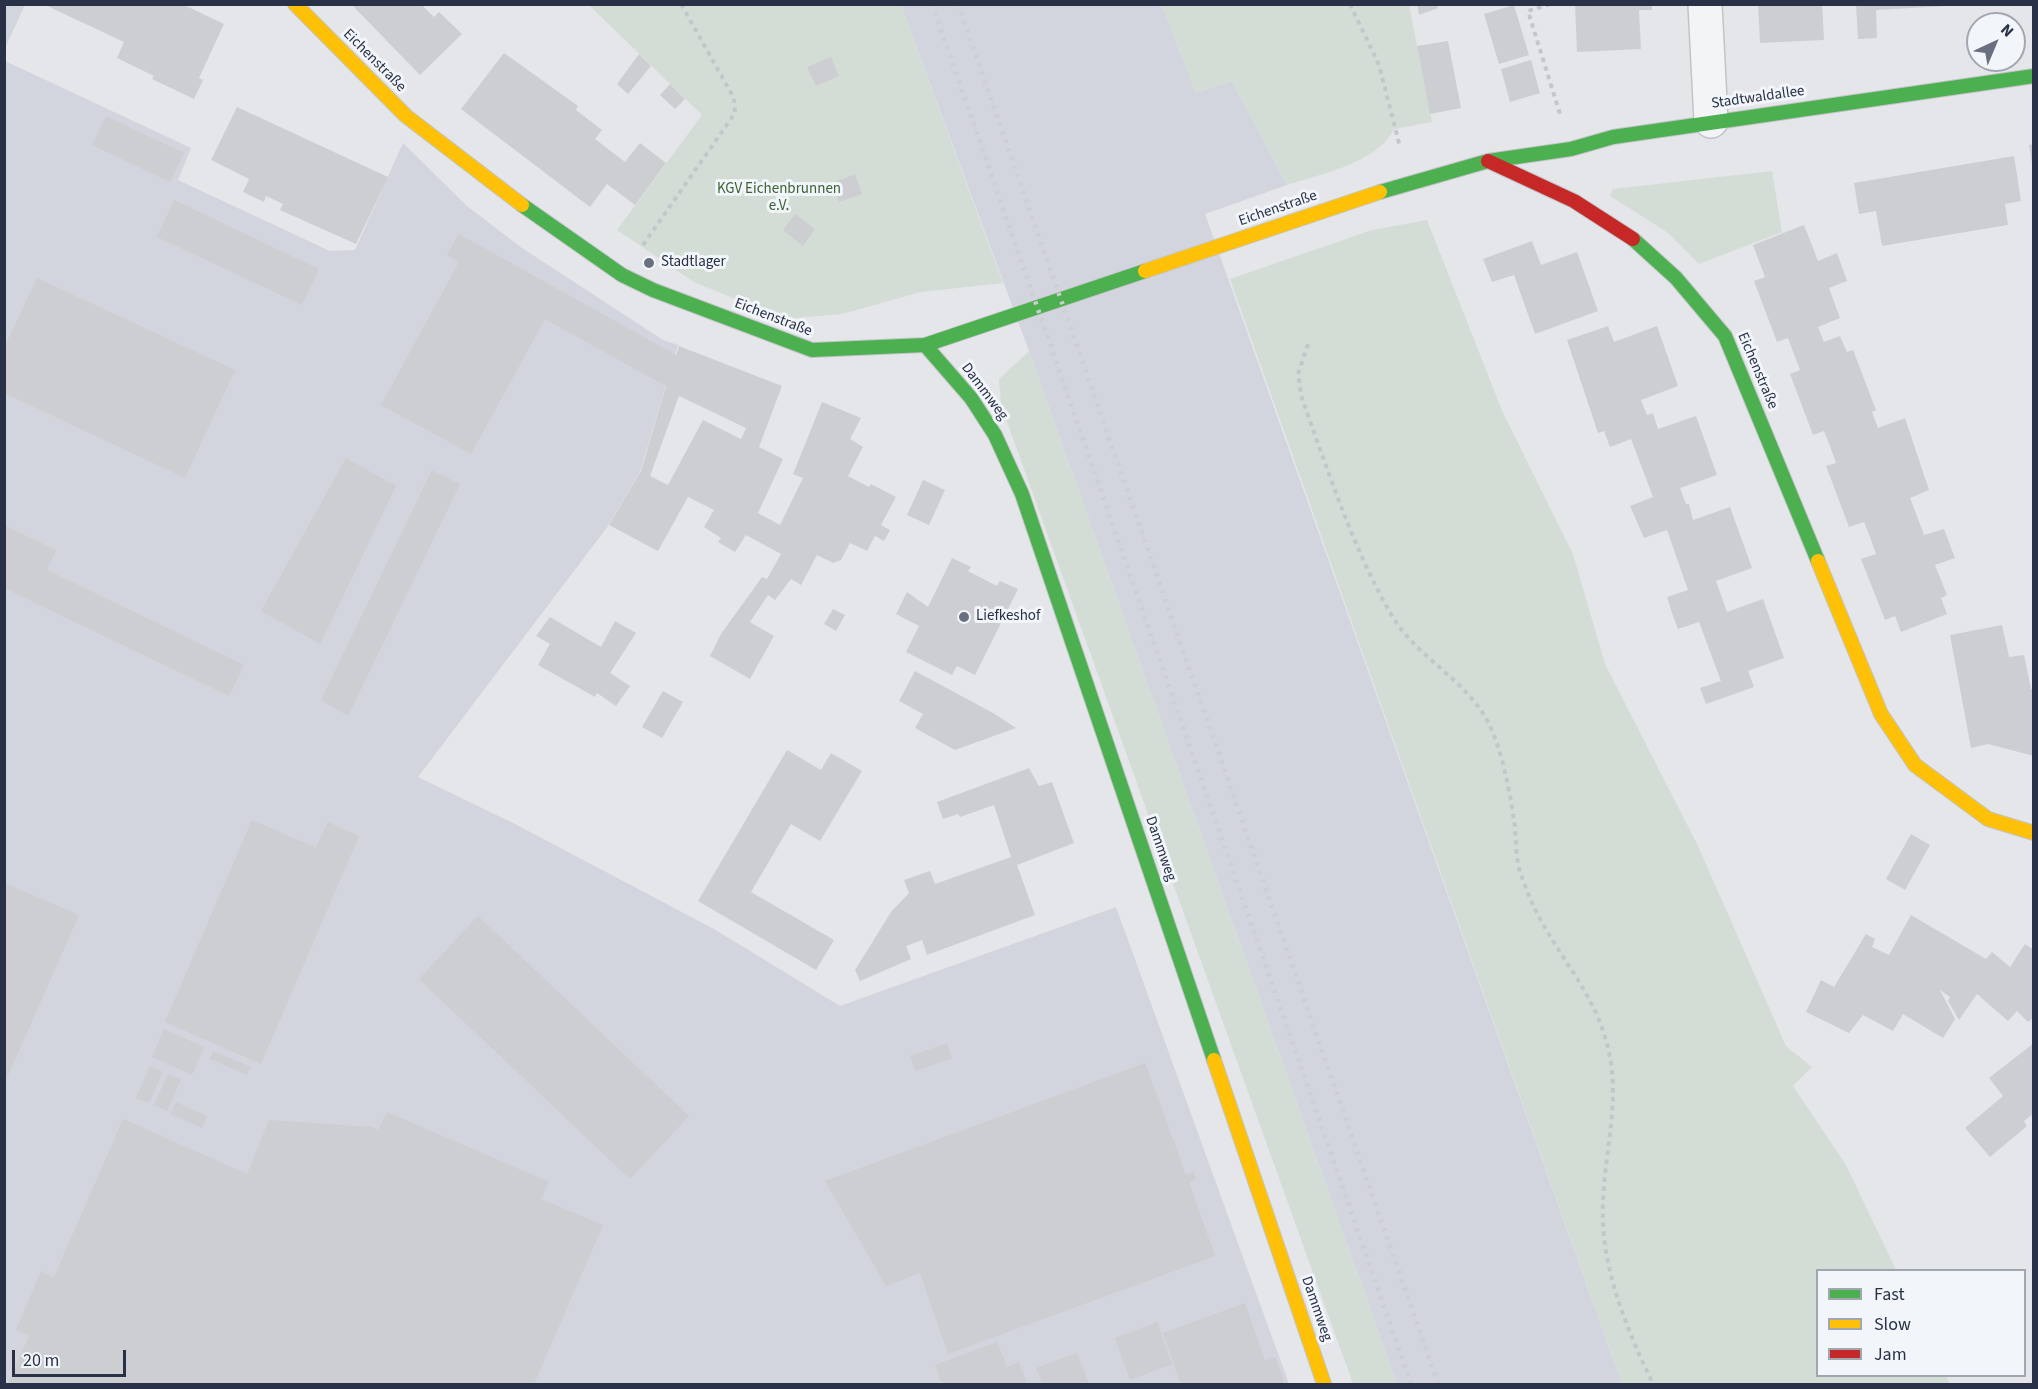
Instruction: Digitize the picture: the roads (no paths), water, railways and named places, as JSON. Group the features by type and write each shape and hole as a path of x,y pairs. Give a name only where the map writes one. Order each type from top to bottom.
{"street":[{"name":"Eichenstraße","path":"295,4 406,116 557,232 622,275 653,290 812,350 925,345 1407,183 1488,161 1574,201 1625,232 1676,278 1725,336 1881,714 1915,765 1988,819 2034,833"},
{"path":"1705,4 1711,122"},
{"name":"Stadtwaldallee","path":"1488,161 1571,149 1613,137 2034,76"},
{"name":"Dammweg","path":"925,345 971,398 995,435 1022,494 1324,1384"}],"railway":[{"path":"932,4 1411,1384"},
{"path":"958,4 1438,1384"}],"place":[{"name":"Stadtlager","path":"649,263"},
{"name":"Liefkeshof","path":"964,617"}],"park label":[{"name":"KGV Eichenbrunnen e.V.","path":"779,198"}]}
